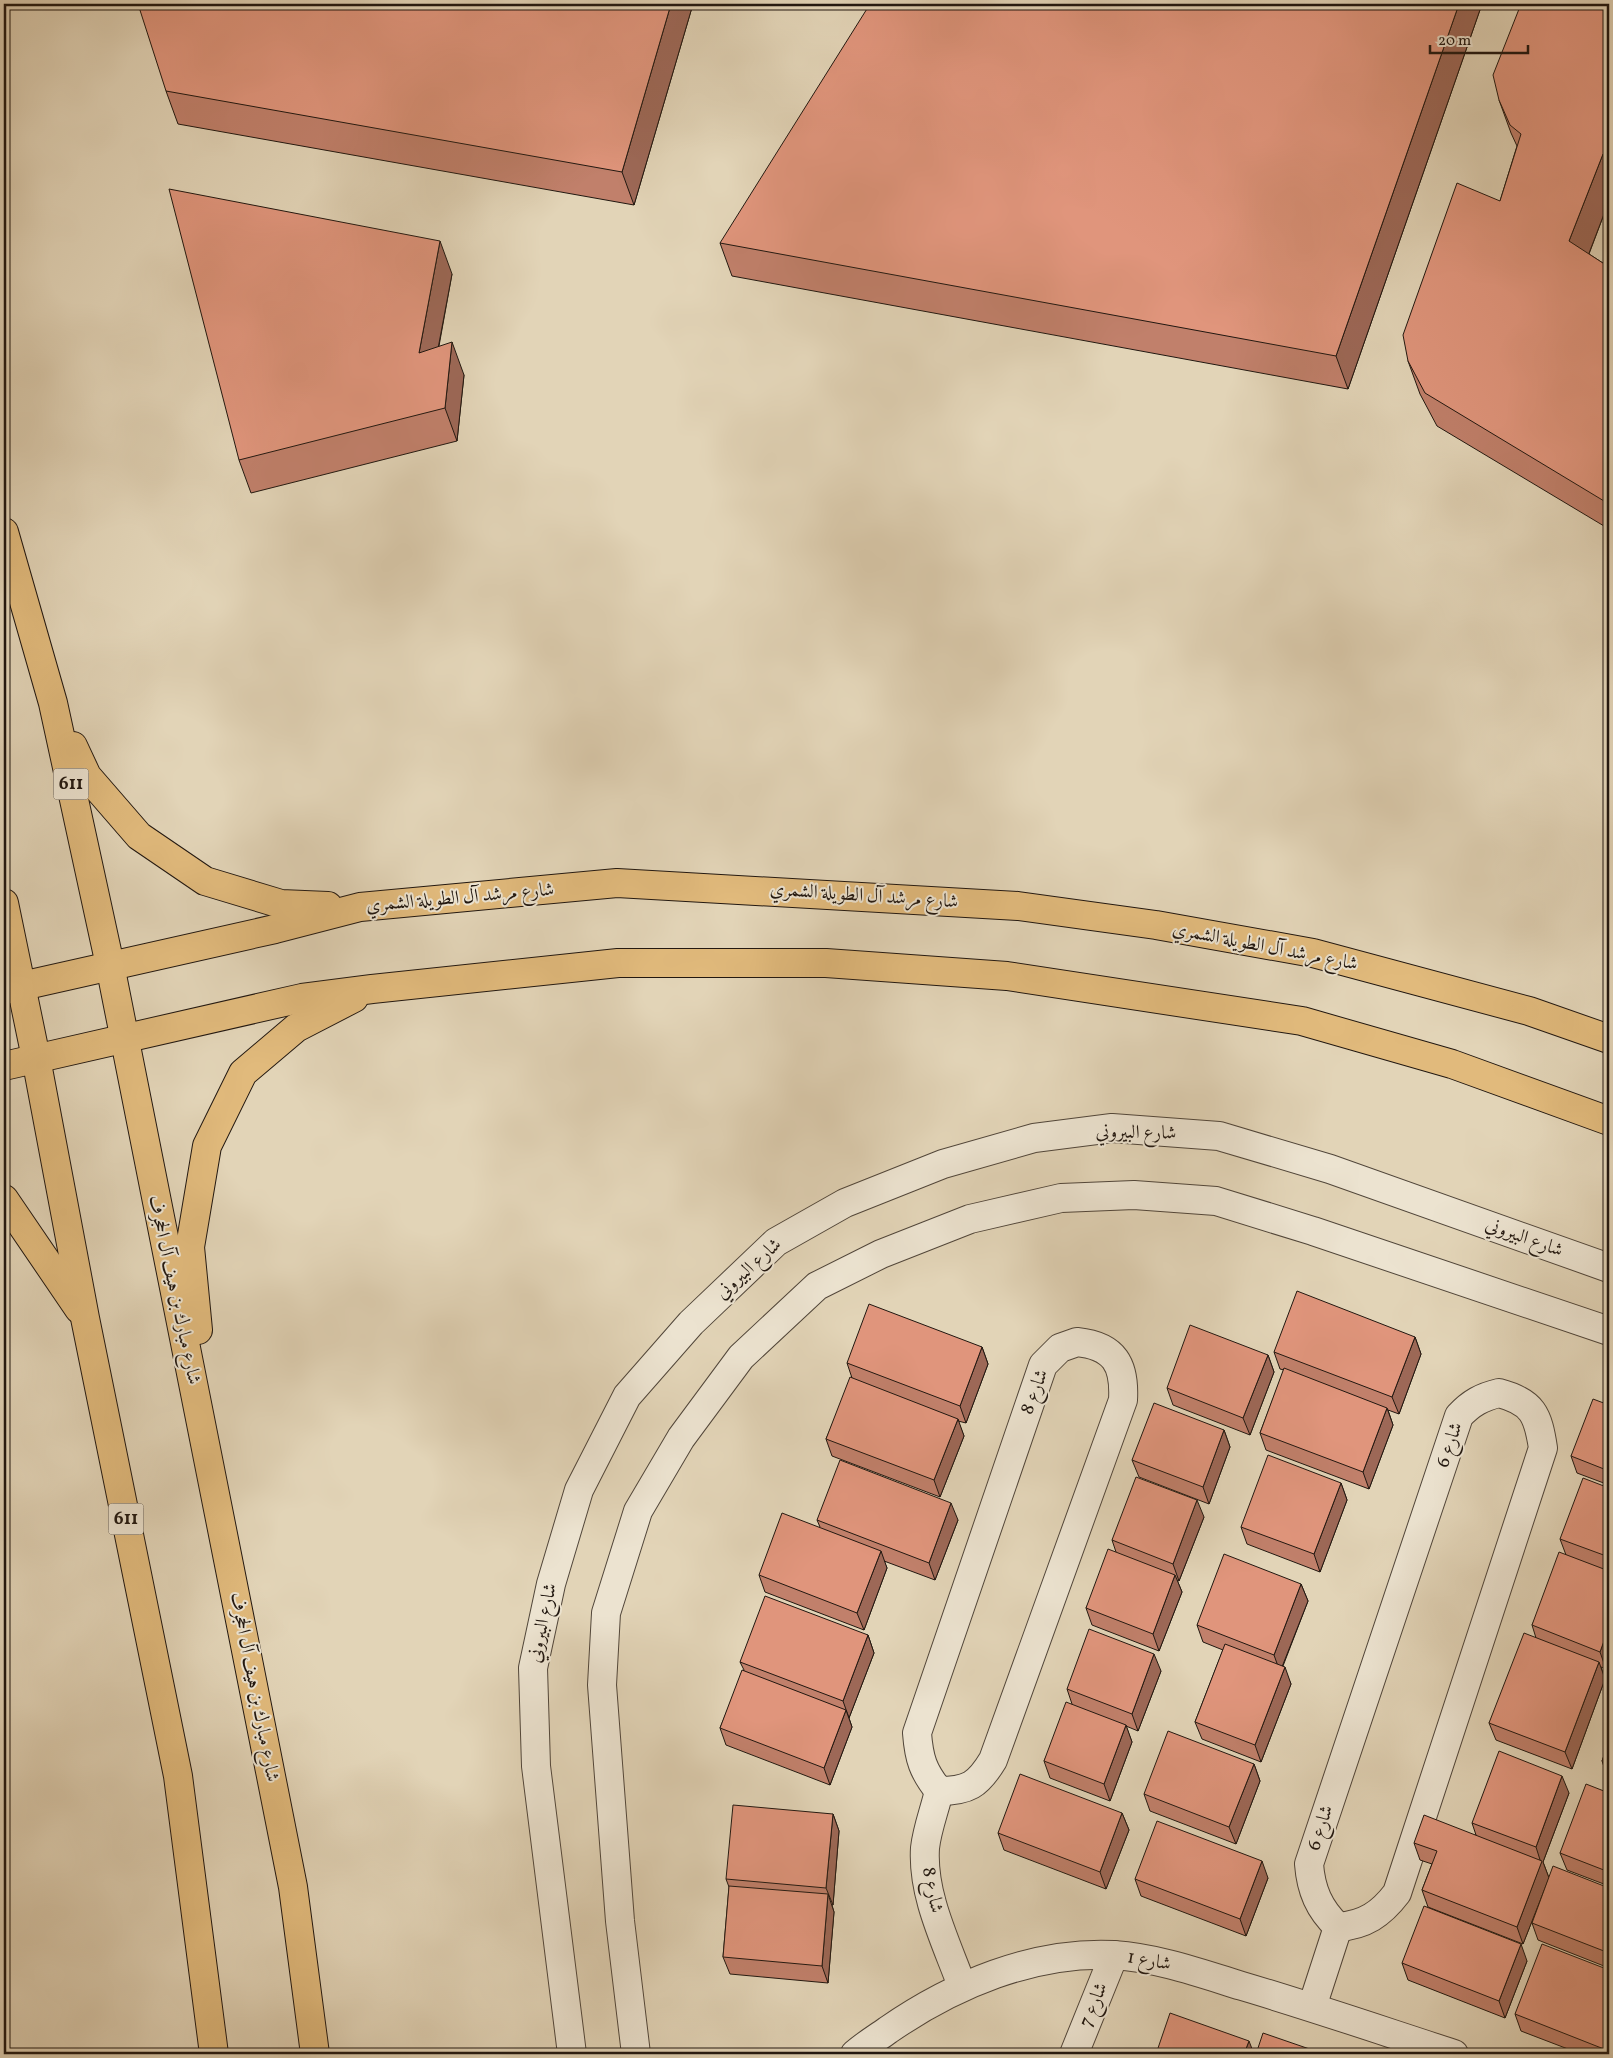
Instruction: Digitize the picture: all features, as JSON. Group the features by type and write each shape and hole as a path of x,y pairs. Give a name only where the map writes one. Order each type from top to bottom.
{"main road":[{"name":"شارع مبارك بن هيف آل الحجرف","path":"4,532 53,704 110,965 123,1039 209,1458 293,1887 315,2054"},
{"path":"53,704 87,776 139,836 205,881 281,904 360,907"},
{"name":"شارع مرشد آل الطويلة الشمري","path":"13,988 275,929 360,907 617,883 1018,906 1156,925 1313,953 1529,1011 1609,1039"},
{"name":"611","path":"4,903 13,988 36,1058 85,1318 178,1776 214,2054"},
{"path":"4,1066 302,998 372,989 618,963 826,963 1007,976 1302,1021 1452,1064 1609,1121"},
{"path":"209,1458 190,1247 207,1146 243,1073 296,1028 372,989"},
{"path":"4,1199 85,1318"}],"street":[{"name":"شارع البيروني","path":"572,2054 536,1766 533,1668 551,1584 579,1490 627,1396 691,1323 776,1242 846,1203 943,1164 1034,1138 1112,1128 1219,1136 1330,1169 1609,1268"},
{"path":"636,2054 620,1921 602,1685 606,1613 638,1510 682,1438 742,1357 817,1286 881,1254 970,1219 1061,1198 1134,1195 1216,1201 1313,1230 1609,1331"},
{"name":"شارع 8","path":"1077,1342 1093,1344 1108,1352 1119,1364 1124,1381 1122,1400 993,1760 983,1776 962,1791 939,1791 926,1775 918,1753 918,1733 1043,1365 1060,1348 1077,1342"},
{"name":"شارع 6","path":"1499,1394 1514,1397 1530,1407 1539,1423 1543,1448 1397,1893 1385,1908 1370,1919 1356,1925 1338,1927 1326,1916 1316,1899 1310,1882 1310,1864 1322,1827 1459,1416 1469,1405 1485,1396 1499,1394"},
{"name":"شارع 8","path":"939,1791 926,1847 926,1881 938,1921 962,1986"},
{"path":"1312,2007 1338,1927"},
{"name":"شارع 1","path":"855,2054 907,2017 962,1986 999,1973 1063,1957 1114,1955 1162,1962 1312,2007 1454,2054"},
{"name":"شارع 7","path":"1074,2054 1114,1955"}],"building":[{"path":"138,4 671,4 622,172 166,91"},
{"path":"870,4 1459,4 1336,356 720,243"},
{"path":"1521,4 1609,4 1609,155 1603,154 1569,241 1609,267 1609,504 1425,393 1408,361 1403,335 1457,183 1500,201 1521,134 1510,125 1499,100 1493,75"},
{"path":"169,189 440,241 419,353 452,342 445,408 239,460"},
{"path":"1297,1291 1415,1337 1392,1397 1274,1352"},
{"path":"869,1304 982,1347 960,1406 847,1363"},
{"path":"1190,1325 1268,1355 1243,1418 1167,1388"},
{"path":"1284,1368 1387,1408 1363,1472 1260,1433"},
{"path":"850,1377 958,1419 934,1480 826,1439"},
{"path":"1593,1399 1609,1405 1609,1471 1571,1456"},
{"path":"1154,1403 1224,1430 1203,1487 1132,1460"},
{"path":"1268,1455 1341,1483 1314,1554 1241,1527"},
{"path":"840,1460 951,1503 929,1563 817,1520"},
{"path":"1136,1477 1197,1500 1173,1564 1112,1540"},
{"path":"1583,1478 1609,1488 1609,1557 1560,1539"},
{"path":"782,1513 881,1551 857,1613 759,1575"},
{"path":"1108,1549 1175,1575 1153,1634 1086,1608"},
{"path":"1559,1552 1609,1571 1609,1627 1600,1652 1532,1625"},
{"path":"1224,1554 1301,1584 1274,1655 1197,1625"},
{"path":"765,1596 868,1635 843,1701 740,1662"},
{"path":"1089,1629 1154,1654 1132,1714 1067,1689"},
{"path":"1524,1633 1599,1662 1565,1752 1489,1723"},
{"path":"1225,1644 1285,1667 1255,1745 1195,1722"},
{"path":"742,1670 846,1710 824,1768 720,1728"},
{"path":"1066,1702 1126,1725 1104,1784 1044,1761"},
{"path":"1168,1731 1254,1764 1229,1827 1144,1794"},
{"path":"1609,1742 1609,1764 1602,1761"},
{"path":"1499,1751 1562,1776 1536,1847 1472,1823"},
{"path":"1020,1774 1122,1813 1100,1872 998,1833"},
{"path":"1586,1784 1609,1793 1609,1872 1560,1853"},
{"path":"733,1805 833,1814 826,1888 726,1879"},
{"path":"1424,1815 1542,1861 1517,1927 1422,1890 1437,1851 1414,1843"},
{"path":"1157,1821 1262,1861 1240,1919 1135,1879"},
{"path":"1553,1866 1609,1888 1609,1953 1532,1923"},
{"path":"729,1886 828,1894 822,1966 723,1957"},
{"path":"1424,1906 1521,1944 1499,2001 1402,1963"},
{"path":"1542,1944 1609,1970 1609,2051 1515,2014"},
{"path":"1170,2013 1249,2041 1244,2054 1156,2054"},
{"path":"1263,2033 1324,2054 1256,2054"}]}
